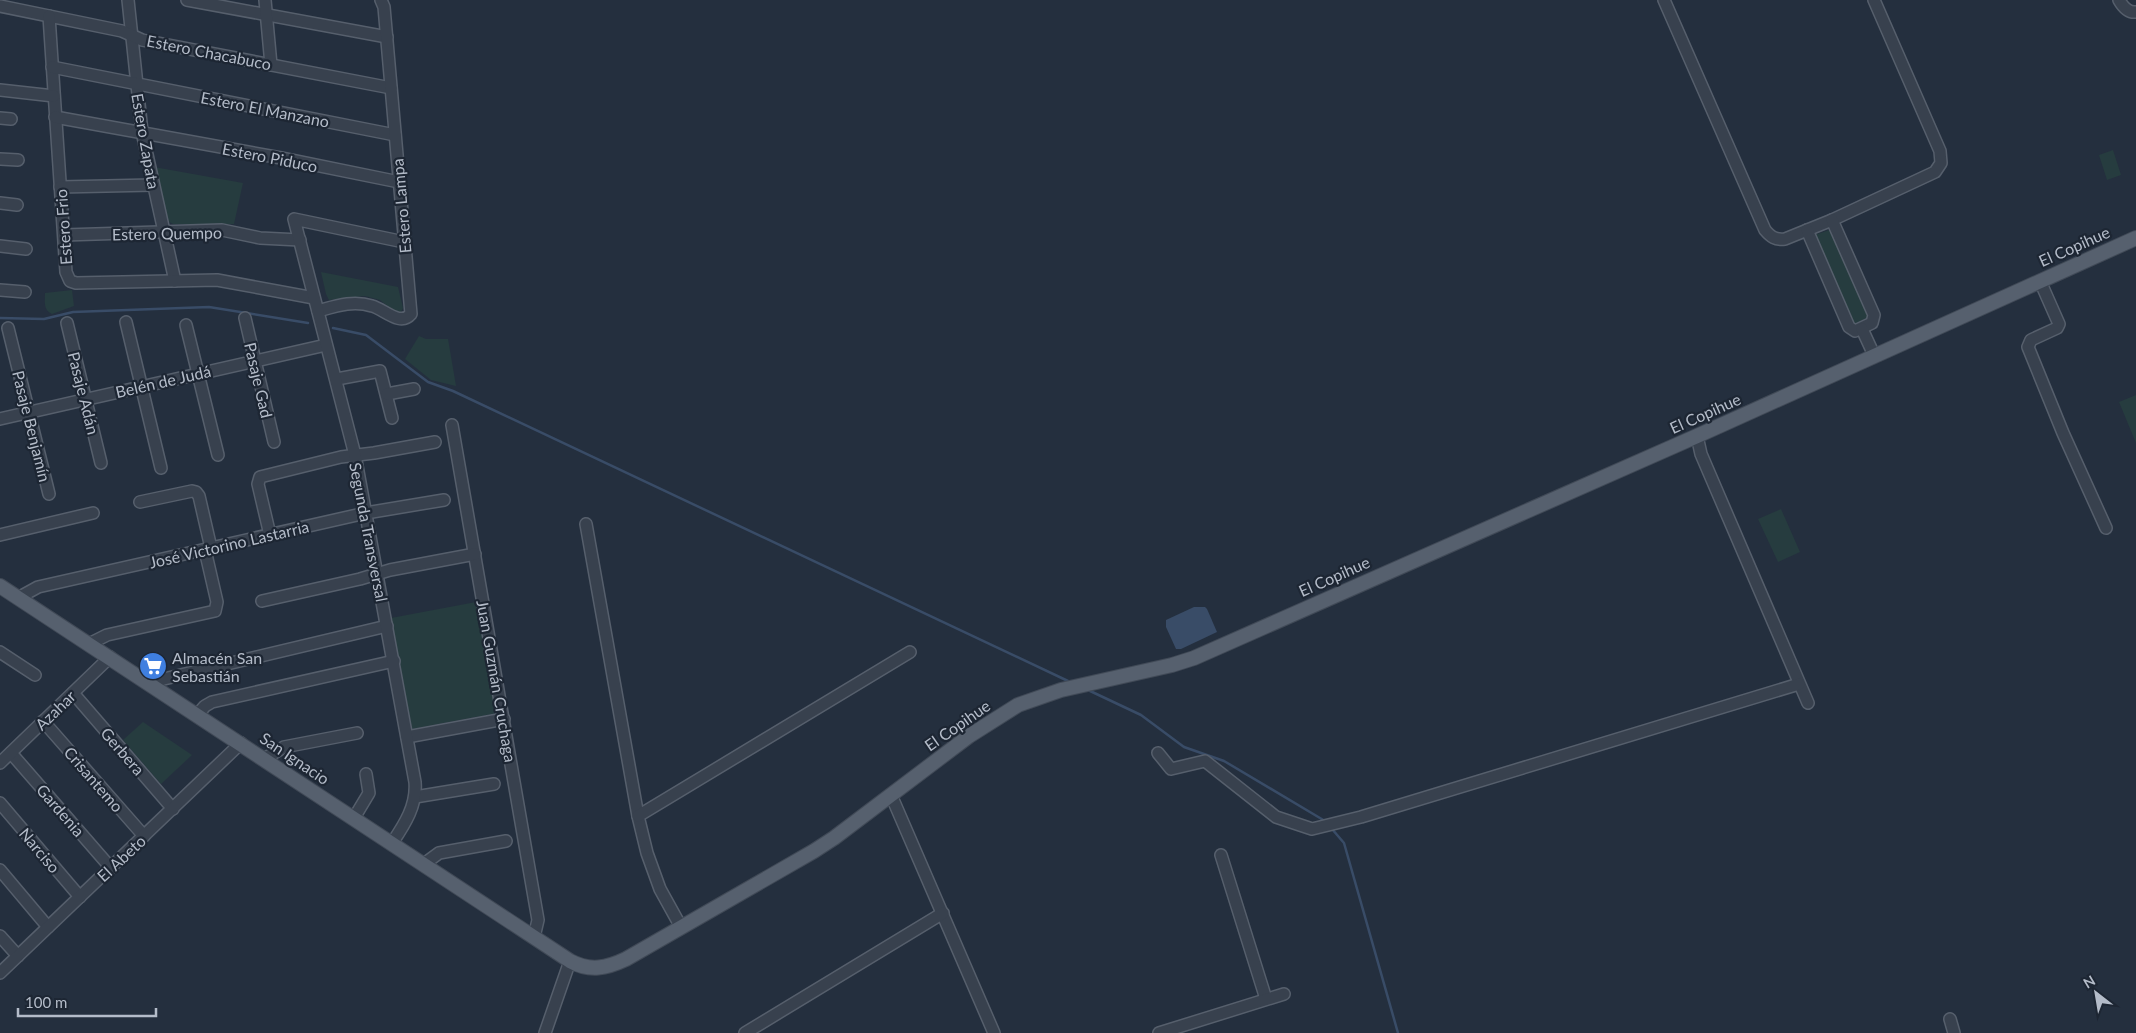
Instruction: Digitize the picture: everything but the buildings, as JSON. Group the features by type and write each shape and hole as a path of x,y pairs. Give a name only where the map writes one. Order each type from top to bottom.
{"main road":[{"name":"El Copihue","path":"570,961 589,968 609,966 626,959 814,851 969,736 1018,705 1061,690 1172,665 1194,658 1697,436 2136,238"},
{"name":"San Ignacio","path":"6,593 110,657 570,961"}],"street":[{"name":"Estero Zapata","path":"128,0 142,132 175,280"},
{"path":"187,0 386,37"},
{"path":"265,0 271,65"},
{"name":"Estero Lampa","path":"318,311 358,303 381,309 397,319 408,317 410,314 382,0"},
{"path":"1664,0 1765,230 1772,237 1779,240 1832,220 1934,172 1941,163 1940,151 1874,0"},
{"path":"2120,0 2124,8 2131,12 2136,12"},
{"name":"Estero Chacabuco","path":"0,6 131,35 142,40 391,88"},
{"name":"Estero Frio","path":"48,16 66,274 70,281 76,284 175,280 223,281 314,298"},
{"name":"Estero El Manzano","path":"52,67 395,135"},
{"path":"0,90 54,96"},
{"name":"Estero Piduco","path":"55,117 399,182"},
{"path":"0,159 18,160"},
{"path":"60,187 153,185"},
{"path":"0,203 17,204"},
{"name":"Segunda Transversal","path":"392,843 404,824 415,797 415,782 355,455 337,379 326,344 294,219 404,242"},
{"path":"1807,230 1849,327 1855,331 1862,329 1872,323 1874,315 1832,220"},
{"name":"Estero Quempo","path":"64,235 222,230 260,238 300,240"},
{"path":"0,246 26,249"},
{"path":"2040,281 2059,324 2057,328 2031,340 2028,348 2062,433 2106,528"},
{"path":"0,290 25,292"},
{"name":"Pasaje Gad","path":"245,318 274,442"},
{"path":"126,322 161,468"},
{"name":"Pasaje Adán","path":"67,323 101,463"},
{"path":"186,325 218,455"},
{"name":"Pasaje Benjamín","path":"8,328 49,494"},
{"path":"1862,329 1874,355"},
{"name":"Belén de Judá","path":"0,419 326,344"},
{"path":"337,379 380,371 392,418"},
{"path":"387,394 414,389"},
{"name":"Juan Guzmán Cruchaga","path":"452,425 538,920 534,937"},
{"path":"1697,436 1701,454 1798,684 1808,703"},
{"path":"270,535 258,484 258,479 263,475 341,456 435,442"},
{"path":"89,644 107,635 215,611 217,602 199,496 196,492 192,491 140,502"},
{"name":"José Victorino Lastarria","path":"6,593 25,592 38,587 270,535 366,514 444,500"},
{"path":"0,535 93,513"},
{"path":"586,524 638,816 647,853 660,889 681,927"},
{"path":"262,601 475,554"},
{"path":"147,683 387,626"},
{"path":"0,652 35,675"},
{"path":"638,816 910,652"},
{"name":"Azahar","path":"0,763 110,657"},
{"path":"197,715 212,702 394,661"},
{"path":"1158,753 1171,769 1205,762 1276,817 1312,829 1798,684"},
{"name":"Gerbera","path":"73,693 173,809"},
{"path":"407,736 504,719"},
{"name":"Crisantemo","path":"43,721 144,836"},
{"path":"264,759 284,747 357,733"},
{"name":"El Abeto","path":"0,973 241,743"},
{"name":"Gardenia","path":"11,753 111,868"},
{"path":"354,818 370,793 366,774"},
{"path":"415,797 494,784"},
{"path":"891,795 994,1033"},
{"name":"Narciso","path":"0,803 80,897"},
{"path":"424,864 430,857 439,853 506,841"},
{"path":"1221,855 1266,999"},
{"path":"0,870 48,927"},
{"path":"745,1033 943,913"},
{"path":"0,936 18,956"},
{"path":"545,1033 570,961"},
{"path":"1159,1033 1284,994"},
{"path":"1950,1018 1954,1033"}],"green space":[{"path":"2113,150 2121,175 2107,180 2099,155"},
{"path":"154,167 243,183 234,224 173,224 166,220"},
{"path":"1832,229 1869,317 1854,324 1815,235"},
{"path":"321,272 398,287 403,308 401,312 396,313 380,300 365,296 329,300"},
{"path":"72,290 74,306 52,314 47,310 45,293"},
{"path":"419,336 426,339 448,339 456,386 431,380 405,359"},
{"path":"2136,395 2136,443 2119,402"},
{"path":"1781,509 1800,552 1778,562 1758,519"},
{"path":"476,602 497,713 412,729 391,618"},
{"path":"143,722 192,755 161,784 123,740"}],"water":[{"path":"1194,607 1205,607 1207,609 1217,632 1181,649 1176,649 1166,627 1166,620"}],"waterway":[{"path":"0,318 44,319 73,312 209,307 308,323"},
{"path":"333,328 366,335 428,382 453,391 1068,681"},
{"path":"1088,690 1141,715 1184,747 1224,761 1325,821"},
{"path":"1332,829 1344,843 1398,1033"}],"place":[{"name":"Almacén San Sebastián","path":"153,666"}]}
